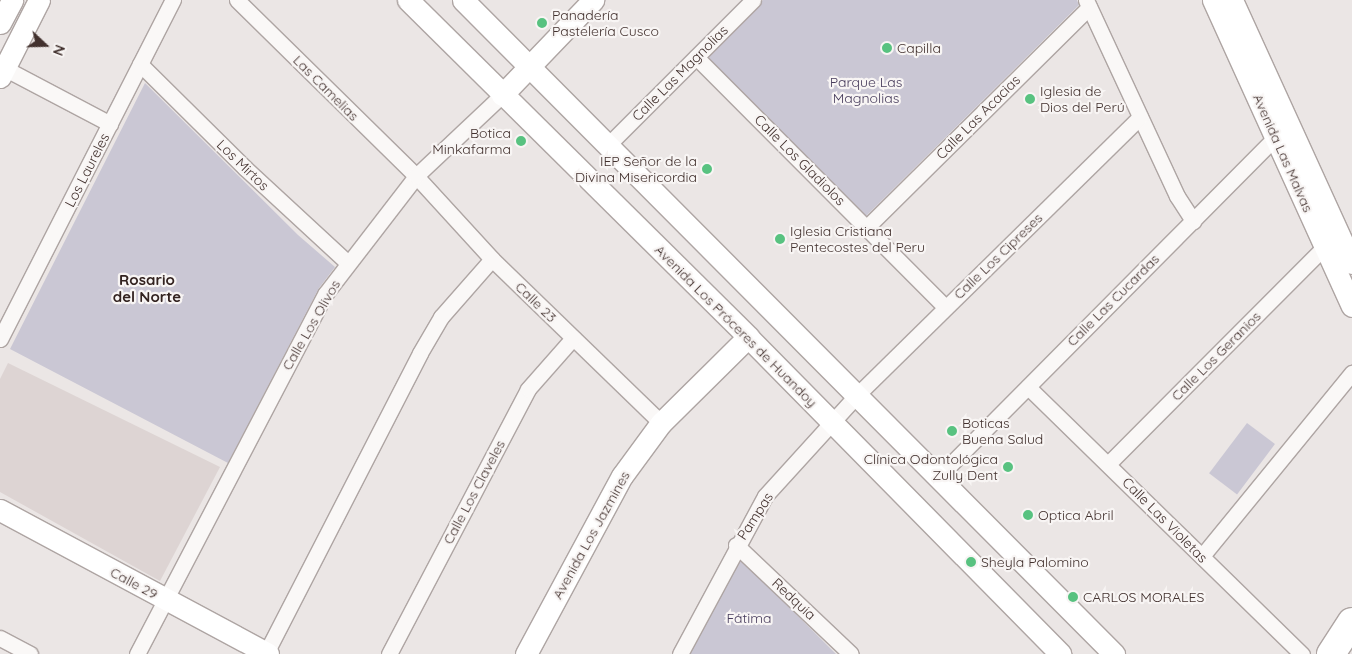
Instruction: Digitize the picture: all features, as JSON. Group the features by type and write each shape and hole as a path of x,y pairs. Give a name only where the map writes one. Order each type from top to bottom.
{"highway":[{"path":"1331,654 1352,622"}],"main road":[{"path":"0,23 12,0"},
{"path":"2,73 39,0"},
{"name":"Avenida Los Próceres de Huandoy","path":"408,0 748,337 1061,654"},
{"path":"464,0 1114,654"},
{"name":"Calle Los Olivos","path":"502,95 593,0"},
{"name":"Avenida Las Malvas","path":"1213,0 1352,263"},
{"name":"Avenida Las Malvas","path":"1232,0 1283,130 1324,247 1352,306"},
{"name":"Avenida Los Jazmines","path":"526,654 622,476 661,423 748,337"},
{"name":"Calle 29","path":"0,510 267,653"}],"street":[{"name":"Los Laureles","path":"0,339 173,0"},
{"name":"Las Camelias","path":"237,0 416,176"},
{"name":"Calle Las Magnolias","path":"608,146 753,0"},
{"path":"1087,4 1177,196 1193,221"},
{"name":"Calle Las Acacias","path":"868,226 1087,4"},
{"name":"Calle Los Gladiolos","path":"696,57 868,226 946,307"},
{"name":"Los Mirtos","path":"140,64 245,168 348,263"},
{"path":"2,73 110,124"},
{"name":"Calle Los Olivos","path":"137,654 326,293 416,176 502,95"},
{"name":"Calle Los Cipreses","path":"856,396 1140,117"},
{"name":"Calle Las Cucardas","path":"938,477 1283,130"},
{"name":"Calle 23","path":"416,176 492,259 661,423"},
{"name":"Calle Los Geranios","path":"1108,464 1324,247"},
{"path":"267,653 424,346 441,317 492,259"},
{"name":"Calle Los Claveles","path":"389,654 528,389 573,338"},
{"path":"1202,556 1352,373"},
{"name":"Calle Las Violetas","path":"1028,387 1302,654"},
{"name":"Pampas","path":"680,654 736,545 765,496 856,396"},
{"name":"Redquia","path":"736,545 851,654"},
{"path":"0,638 30,654"}],"shaded area":[{"path":"8,363 220,467 160,581 0,492 0,379"}],"green space":[{"name":"Parque Las Magnolias","path":"763,0 1077,0 1079,5 866,216 707,57"},
{"path":"145,83 298,235 335,267 319,288 228,463 10,349"},
{"path":"1247,423 1275,444 1237,494 1209,473"},
{"name":"Fátima","path":"739,557 836,654 690,654"}],"place":[{"name":"Panadería Pastelería Cusco","path":"542,23"},
{"name":"Capilla","path":"887,48"},
{"name":"Iglesia de Dios del Perú","path":"1030,99"},
{"name":"Botica Minkafarma","path":"521,141"},
{"name":"IEP Señor de la Divina Misericordia","path":"707,169"},
{"name":"Iglesia Cristiana Pentecostes del Peru","path":"780,239"},
{"name":"Boticas Buena Salud","path":"952,431"},
{"name":"Clínica Odontológica Zully Dent","path":"1008,467"},
{"name":"Optica Abril","path":"1028,515"},
{"name":"Sheyla Palomino","path":"971,562"},
{"name":"CARLOS MORALES","path":"1073,597"}],"district":[{"name":"Rosario del Norte","path":"147,288"}]}
